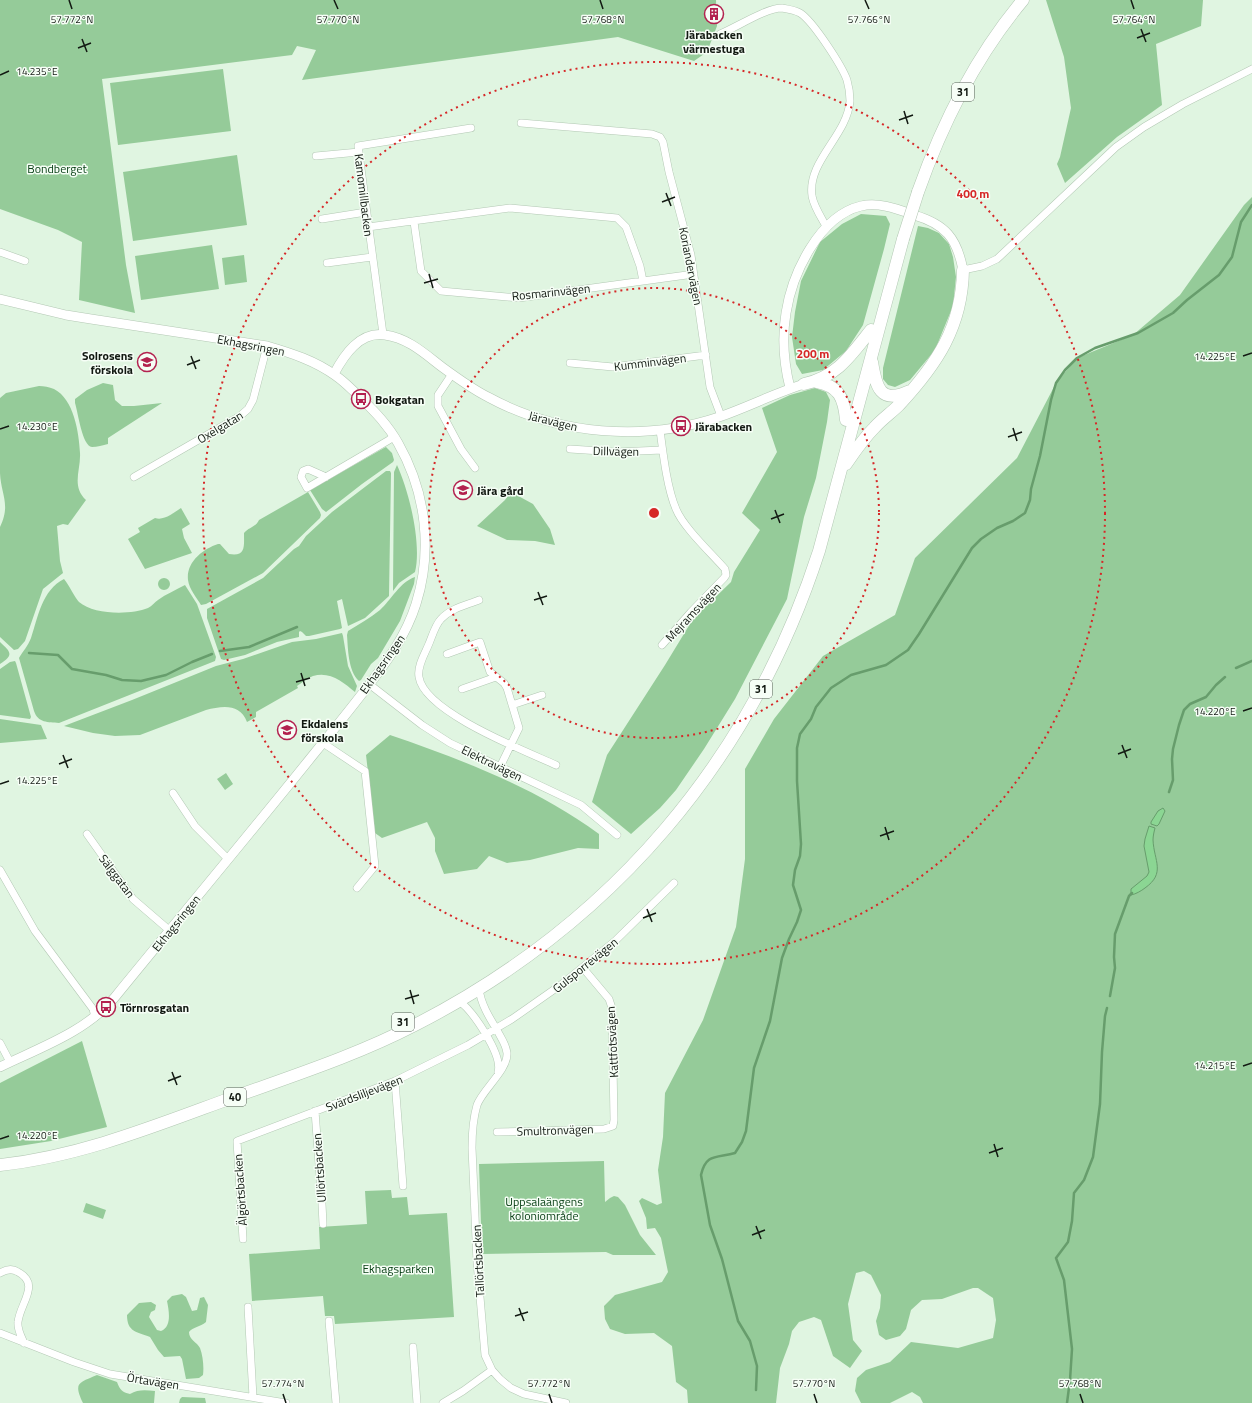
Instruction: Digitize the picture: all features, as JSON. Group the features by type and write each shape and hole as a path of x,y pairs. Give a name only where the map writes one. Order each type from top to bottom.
{"highway":[{"name":"31","path":"0,1157 41,1152 68,1146 124,1129 344,1048 406,1020 459,992 498,968 557,924 586,899 646,839 679,800 716,749 742,708 784,623 802,579 871,330 928,145 948,103 975,55 1013,0"},
{"name":"31","path":"914,191 956,103 986,52 1023,0"},
{"name":"31","path":"459,1001 518,964 540,948 612,886 665,829 695,792 743,721 763,686 791,626 819,551 872,357 900,237"},
{"path":"840,471 868,434 899,405 928,370 950,334 961,298 963,270"},
{"path":"804,384 816,382 842,365 871,330"},
{"path":"872,357 876,384 881,392 892,396 903,394 911,390"},
{"path":"816,382 829,385 838,392 844,404 846,420"},
{"name":"40","path":"0,1165 63,1154 146,1129 365,1048 413,1026 459,1001"}],"street":[{"path":"720,34 769,11 783,8 792,10 800,13 812,25 841,66 847,79 849,90 848,112 844,123 818,166 812,187 814,204 826,226"},
{"path":"790,388 787,374 785,346 786,312 797,275 814,242 826,226 844,213 861,206 879,205 894,208 928,219 942,228 950,236 956,245 963,270 982,266 997,259 1116,147 1144,127 1183,104 1252,69"},
{"name":"Koriandervägen","path":"521,123 645,134 660,137 663,142 668,172 691,254 710,387 721,416"},
{"name":"Kamomillbacken","path":"383,334 358,146 471,128"},
{"path":"316,156 359,152"},
{"path":"368,228 510,208 617,218 626,227 640,266 643,281"},
{"path":"322,219 366,212"},
{"name":"Rosmarinvägen","path":"414,222 421,271 442,291 519,298 694,274"},
{"path":"0,252 25,261"},
{"path":"327,263 372,257"},
{"name":"Ekhagsringen","path":"0,299 78,317 267,346 306,359 334,374 376,412 394,436 406,457 420,498 425,528 426,553 416,604 407,628 392,654 323,743 106,1008 95,1017 59,1038 0,1067"},
{"path":"334,374 346,354 358,342 369,337 383,334"},
{"name":"Järavägen","path":"383,334 395,336 405,341 488,397 527,414 557,424 601,431 660,430 696,423 721,416 790,388 804,384"},
{"name":"Oxelgatan","path":"134,477 240,416 248,409 253,400 267,346"},
{"name":"Kumminvägen","path":"570,363 613,367 706,355"},
{"path":"452,374 438,395 438,406 461,449 475,468"},
{"name":"Mejramsvägen","path":"660,430 662,450 671,494 676,509 682,521 725,569 726,572 724,578 662,645"},
{"path":"326,477 394,436"},
{"name":"Dillvägen","path":"570,449 616,452 662,450"},
{"path":"479,600 457,608 442,618 423,656 418,676 420,683 428,696 458,719 556,765"},
{"path":"447,654 480,642 490,672 504,683 519,728 500,767"},
{"path":"462,688 496,677"},
{"name":"Elektravägen","path":"369,684 422,725 450,743 580,805 617,835"},
{"path":"512,705 542,695"},
{"path":"323,743 365,771 375,866 357,888"},
{"path":"173,793 195,826 228,859"},
{"name":"Sälggatan","path":"87,834 133,899 170,930"},
{"path":"0,870 35,931 92,1009 95,1017"},
{"name":"Gulsporrevägen","path":"486,1034 534,1004 583,968 615,941 674,883"},
{"name":"Kattfotsvägen","path":"583,968 609,998 612,1008 613,1126"},
{"name":"Tallörtsbacken","path":"479,989 482,1004 506,1045 507,1054 505,1062 485,1091 478,1105 474,1120 472,1148 477,1262 485,1355 492,1370 511,1388 524,1394 566,1403"},
{"path":"459,1001 470,1010 486,1034 498,1059 500,1067 498,1073"},
{"name":"Svärdsliljevägen","path":"237,1141 395,1081 486,1034"},
{"path":"0,1043 10,1062"},
{"path":"395,1081 402,1186"},
{"name":"Ullörtsbacken","path":"315,1111 323,1224"},
{"name":"Smultronvägen","path":"497,1132 604,1129 613,1126"},
{"name":"Älgörtsbacken","path":"237,1141 244,1239"},
{"path":"0,1274 4,1270 15,1270 26,1277 29,1283 29,1289 18,1321 19,1332 24,1343"},
{"path":"248,1307 252,1397"},
{"path":"329,1321 336,1403"},
{"name":"Örtavägen","path":"0,1333 74,1362 110,1374 286,1403"},
{"path":"413,1347 417,1403"},
{"path":"443,1403 463,1391 492,1370"}],"green space":[{"name":"Bondberget","path":"0,0 716,0 717,26 707,52 694,61 618,37 302,80 316,50 297,46 292,55 102,79 126,265 135,313 79,300 82,242 58,230 0,209"},
{"path":"1046,0 1203,0 1201,26 1156,44 1162,105 1117,137 1065,183 1057,164 1060,157 1071,108 1064,57"},
{"path":"223,69 231,131 118,145 110,83"},
{"path":"237,155 247,225 133,241 123,172"},
{"path":"1252,197 1252,1403 923,1403 920,1397 912,1392 890,1403 861,1403 855,1391 857,1378 866,1370 890,1362 911,1342 958,1348 993,1338 996,1320 993,1298 978,1288 973,1288 942,1299 922,1300 911,1310 906,1329 900,1336 886,1340 879,1335 876,1321 880,1308 881,1295 871,1275 864,1271 856,1273 848,1304 853,1340 862,1351 850,1368 833,1356 821,1320 814,1317 799,1322 792,1331 780,1368 776,1403 688,1403 687,1390 676,1382 672,1346 654,1333 625,1334 610,1329 605,1319 604,1306 615,1295 662,1282 668,1272 661,1238 655,1228 647,1229 646,1218 639,1201 642,1198 657,1205 662,1203 658,1170 663,1137 665,1093 703,1020 736,927 745,859 745,769 774,719 823,656 895,615 915,558 1017,458 1056,383 1077,358 1133,335 1180,295 1244,205"},
{"path":"861,214 886,216 890,224 863,325 846,351 823,370 802,374 796,364 792,337 801,281 820,242 842,224"},
{"path":"918,226 928,228 939,233 949,244 953,257 956,277 953,306 935,350 910,380 895,387 888,385 883,379 883,368"},
{"path":"212,245 219,289 141,300 135,256"},
{"path":"244,255 247,282 225,285 222,258"},
{"path":"103,383 113,385 115,400 122,406 162,403 108,438 108,444 92,447 83,435 75,399 87,390"},
{"path":"39,386 54,389 61,394 71,408 77,427 79,445 80,459 78,483 81,495 86,500 68,525 63,524 57,526 60,561 63,573 43,589 25,641 18,649 14,650 0,637 0,527 5,512 5,506 0,473 0,398 6,393"},
{"path":"815,388 826,392 830,400 816,478 804,517 787,599 735,699 704,749 676,790 660,808 631,834 592,802 607,755 693,619 731,582 734,572 760,530 742,513 777,452 762,408 790,395"},
{"path":"386,447 392,453 394,460 393,462 326,512 322,509 310,490"},
{"path":"397,465 410,503 416,533 417,560 415,572 399,583 393,591 394,472"},
{"path":"386,471 390,471 391,473 389,596 365,618 348,626 342,599 337,601 342,628 340,629 309,636 306,636 300,631 299,637 277,642 245,655 224,660 221,659 207,618 207,609 263,578 299,546 306,536 332,512"},
{"path":"308,492 320,512 320,518 263,573 206,604 201,605 191,590 188,580 190,567 197,557 207,549 218,544 220,544 229,554 239,554 243,550 244,533 246,531 259,520"},
{"path":"511,492 533,504 550,529 555,545 535,541 507,540 477,526 505,500"},
{"path":"181,508 190,524 182,529 184,538 192,553 145,569 128,539 140,532 138,528 155,518 158,519 165,517"},
{"path":"415,577 414,584 400,621 378,658 371,664 359,681 355,677 349,659 348,631 380,610 400,587"},
{"path":"162,578 166,578 170,584 166,590 162,590 158,586 158,582"},
{"path":"64,579 79,602 94,609 123,613 148,608 161,598 185,585 197,604 216,657 215,661 59,723 41,720 34,711 19,658 30,641 46,597 57,584"},
{"path":"342,633 348,666 357,686 355,692 336,678 319,675 309,678 297,686 298,688 256,712 256,717 247,722 240,712 230,707 224,707 206,710 140,735 115,736 93,733 64,726 216,666 243,659 292,642 316,639"},
{"path":"0,642 9,651 9,656 0,664"},
{"path":"15,661 31,717 30,719 0,715 0,669 10,662"},
{"path":"0,719 41,725 47,739 0,743"},
{"path":"390,735 472,765 550,803 599,834 599,849 578,848 530,860 507,863 489,856 477,869 444,874 435,851 435,838 427,822 382,838 375,833 366,755"},
{"path":"226,773 233,784 225,790 217,779"},
{"path":"82,1041 107,1127 51,1141 0,1149 0,1083"},
{"name":"Uppsalaängens koloniområde","path":"604,1161 605,1202 614,1196 618,1197 625,1205 640,1235 656,1255 613,1255 606,1252 482,1254 479,1164"},
{"name":"Ekhagsparken","path":"391,1190 392,1198 407,1197 409,1215 447,1213 454,1317 335,1324 334,1316 325,1316 323,1296 252,1301 249,1254 320,1249 319,1227 367,1224 365,1191"},
{"path":"86,1203 106,1210 103,1219 83,1212"},
{"path":"182,1294 186,1297 192,1311 197,1310 200,1298 204,1297 208,1305 206,1322 189,1332 190,1337 199,1346 202,1354 203,1375 199,1378 186,1379 180,1356 164,1357 150,1337 131,1328 127,1321 127,1315 139,1303 151,1302 156,1305 155,1310 151,1312 149,1317 157,1330 161,1331 167,1326 169,1318 167,1301 172,1296"},
{"path":"97,1375 117,1382 122,1390 130,1394 145,1390 155,1391 154,1403 83,1403 78,1387 82,1382"},
{"path":"182,1397 205,1398 206,1403 179,1403"}],"shaded area":[{"path":"1163,808 1165,811 1159,824 1157,826 1151,824 1158,811"},
{"path":"1149,826 1155,828 1153,840 1157,872 1155,877 1145,888 1131,895 1131,889 1147,876 1149,872 1144,846"}],"waterway":[{"path":"756,1390 757,1366 750,1341 738,1321 722,1259 710,1225 701,1175 703,1168 709,1160 718,1156 735,1153 742,1142 746,1131 754,1068 770,1021 782,958 801,910 793,885 795,870 800,856 801,844 797,781 797,748 800,734 811,719 816,707 831,688 851,675 886,665 908,650 972,548 981,539 997,528 1013,521 1025,513 1030,500 1031,489 1040,456 1051,400 1056,383 1065,370 1077,358 1095,348 1138,333 1173,313 1219,275 1232,257 1241,222 1252,205"},
{"path":"220,651 249,647 297,627"},
{"path":"29,653 58,655 72,669 106,675 122,680 141,681 166,675 212,654"},
{"path":"1236,668 1252,661"},
{"path":"1169,792 1173,780 1173,749 1184,710 1190,704 1206,697 1225,677"},
{"path":"1110,996 1115,968 1115,934 1129,896 1132,893"},
{"path":"1067,1403 1072,1349 1064,1280 1056,1258 1068,1242 1072,1221 1074,1193 1084,1180 1093,1157 1100,1104 1102,1052 1107,1008"}],"place":[{"name":"Järabacken värmestuga","path":"714,14"},
{"name":"Solrosens förskola","path":"147,362"},
{"name":"Bokgatan","path":"361,399"},
{"name":"Järabacken","path":"681,426"},
{"name":"Jära gård","path":"463,490"},
{"name":"Ekdalens förskola","path":"287,730"},
{"name":"Törnrosgatan","path":"106,1007"}]}
